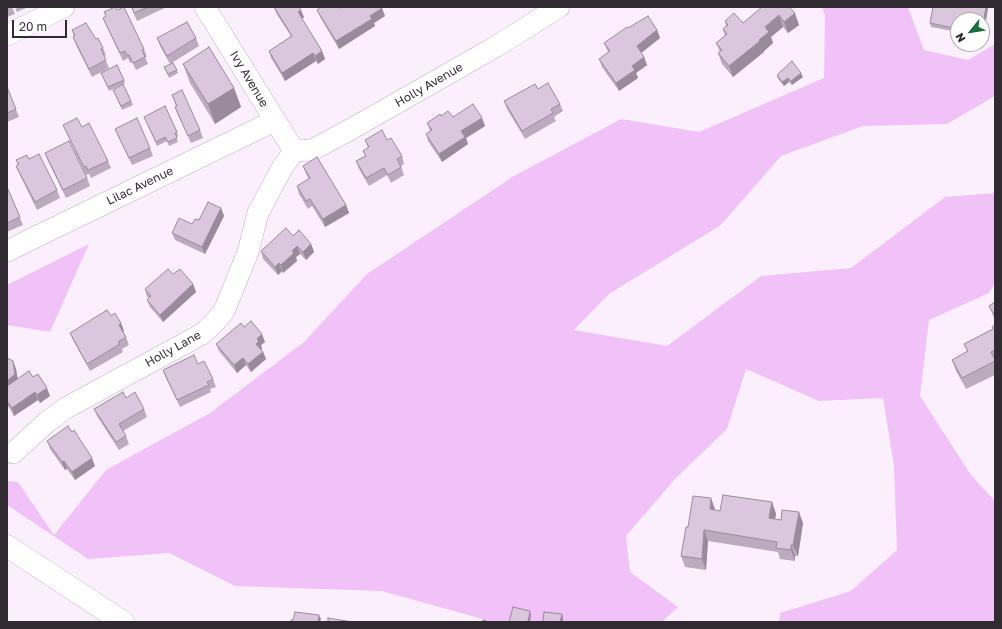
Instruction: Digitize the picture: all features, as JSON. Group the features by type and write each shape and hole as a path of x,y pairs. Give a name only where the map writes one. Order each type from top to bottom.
{"street":[{"path":"7,35 64,7"},
{"name":"Ivy Avenue","path":"205,7 274,121 294,151"},
{"name":"Holly Avenue","path":"294,151 312,150 353,128 495,47 559,7"},
{"name":"Lilac Avenue","path":"7,251 274,121"},
{"name":"Holly Lane","path":"13,453 47,422 66,408 202,334 214,323 224,311 248,252 258,213 282,168 294,151"},
{"path":"7,546 123,622"}],"shaded area":[{"path":"822,7 908,7 924,50 968,60 982,52 990,52 990,47 995,44 995,96 947,124 863,126 781,156 721,225 609,294 574,330 667,346 761,276 851,268 945,197 995,193 995,283 989,293 929,320 920,396 971,475 995,501 995,622 779,622 780,613 851,591 897,550 894,466 883,398 819,401 746,369 727,429 676,478 626,536 630,572 678,607 662,622 493,622 382,591 235,586 169,553 88,559 7,505 7,481 18,482 54,535 106,470 210,413 304,342 367,274 514,176 621,119 699,132 824,78 825,15"},
{"path":"89,244 50,332 7,325 7,285"}],"building":[{"path":"115,7 117,10 124,7 144,49 142,50 145,57 133,63 125,51 120,53 103,18 106,16 104,12"},
{"path":"132,7 148,7 134,13"},
{"path":"274,7 299,7 301,10 298,12 322,51 315,56 313,53 282,73 269,51 292,36"},
{"path":"321,7 382,8 370,16 372,19 336,41 317,10"},
{"path":"762,7 789,7 795,13 784,22 779,15 765,27 769,32 729,66 718,53 722,50 716,43 727,34 723,29 728,25 725,21 734,13 743,23"},
{"path":"933,7 986,7 985,12 950,12 950,27 930,23"},
{"path":"648,16 657,30 637,46 644,57 632,66 635,70 616,83 599,59 610,51 604,43 627,27 628,28"},
{"path":"187,22 196,38 167,56 157,38"},
{"path":"86,23 96,39 98,38 103,48 101,49 106,60 89,69 73,37 75,36 72,30"},
{"path":"209,47 234,88 208,104 183,64"},
{"path":"792,61 801,73 791,81 788,78 782,82 777,75"},
{"path":"173,63 177,70 168,74 164,67"},
{"path":"117,65 124,80 108,87 101,73"},
{"path":"548,83 560,104 551,109 553,113 522,131 504,101 535,84 538,89"},
{"path":"123,84 131,101 121,106 113,90"},
{"path":"7,87 16,109 7,113"},
{"path":"182,90 200,130 188,136 175,107 177,106 172,95"},
{"path":"473,104 482,118 461,131 465,137 439,154 426,134 432,130 427,123 440,114 441,116 448,111 453,117"},
{"path":"165,106 177,132 175,133 177,138 168,142 165,137 156,142 144,117"},
{"path":"77,118 82,127 89,123 108,161 88,170 86,166 84,167 63,125"},
{"path":"137,118 150,148 129,158 115,129"},
{"path":"382,130 387,140 391,138 402,156 397,159 401,167 388,175 384,168 366,178 356,161 366,156 363,151 369,147 365,140"},
{"path":"69,141 87,178 63,190 45,153"},
{"path":"39,154 57,190 35,202 16,166 19,164 16,160 27,155 29,159"},
{"path":"317,157 346,205 323,219 310,199 306,201 297,186 310,178 303,166"},
{"path":"7,187 20,217 7,223"},
{"path":"208,202 221,208 202,247 172,233 179,218 192,224 195,219 199,220"},
{"path":"286,228 293,236 299,230 311,244 303,252 297,246 292,251 294,253 281,265 279,263 275,267 261,251"},
{"path":"168,269 173,274 180,269 193,284 160,315 147,300 151,296 145,289"},
{"path":"995,302 995,316 989,306"},
{"path":"107,310 111,316 115,313 121,323 119,325 126,337 118,342 120,344 87,364 70,333"},
{"path":"251,321 262,334 257,339 259,341 256,344 263,352 248,364 243,358 234,365 216,344 241,323 244,327"},
{"path":"995,325 995,350 991,352 995,361 962,378 952,360 968,351 964,344 993,329 992,327"},
{"path":"194,355 198,364 204,361 213,379 207,382 209,385 177,400 163,370"},
{"path":"7,358 13,361 15,374 7,381"},
{"path":"29,371 33,377 38,374 47,388 37,395 35,392 12,408 7,401 7,386"},
{"path":"123,392 126,398 135,392 144,409 119,424 126,436 116,442 94,409"},
{"path":"68,426 72,432 74,430 92,458 72,472 64,461 62,462 47,441"},
{"path":"723,495 772,502 769,518 781,520 782,510 799,512 791,550 776,548 777,542 704,530 702,559 681,556 693,496 711,498 710,509 720,511"},
{"path":"513,607 530,611 528,622 509,622"},
{"path":"295,612 319,615 318,622 291,622"},
{"path":"544,612 562,614 560,622 543,622"},
{"path":"328,618 353,622 328,622"}]}
